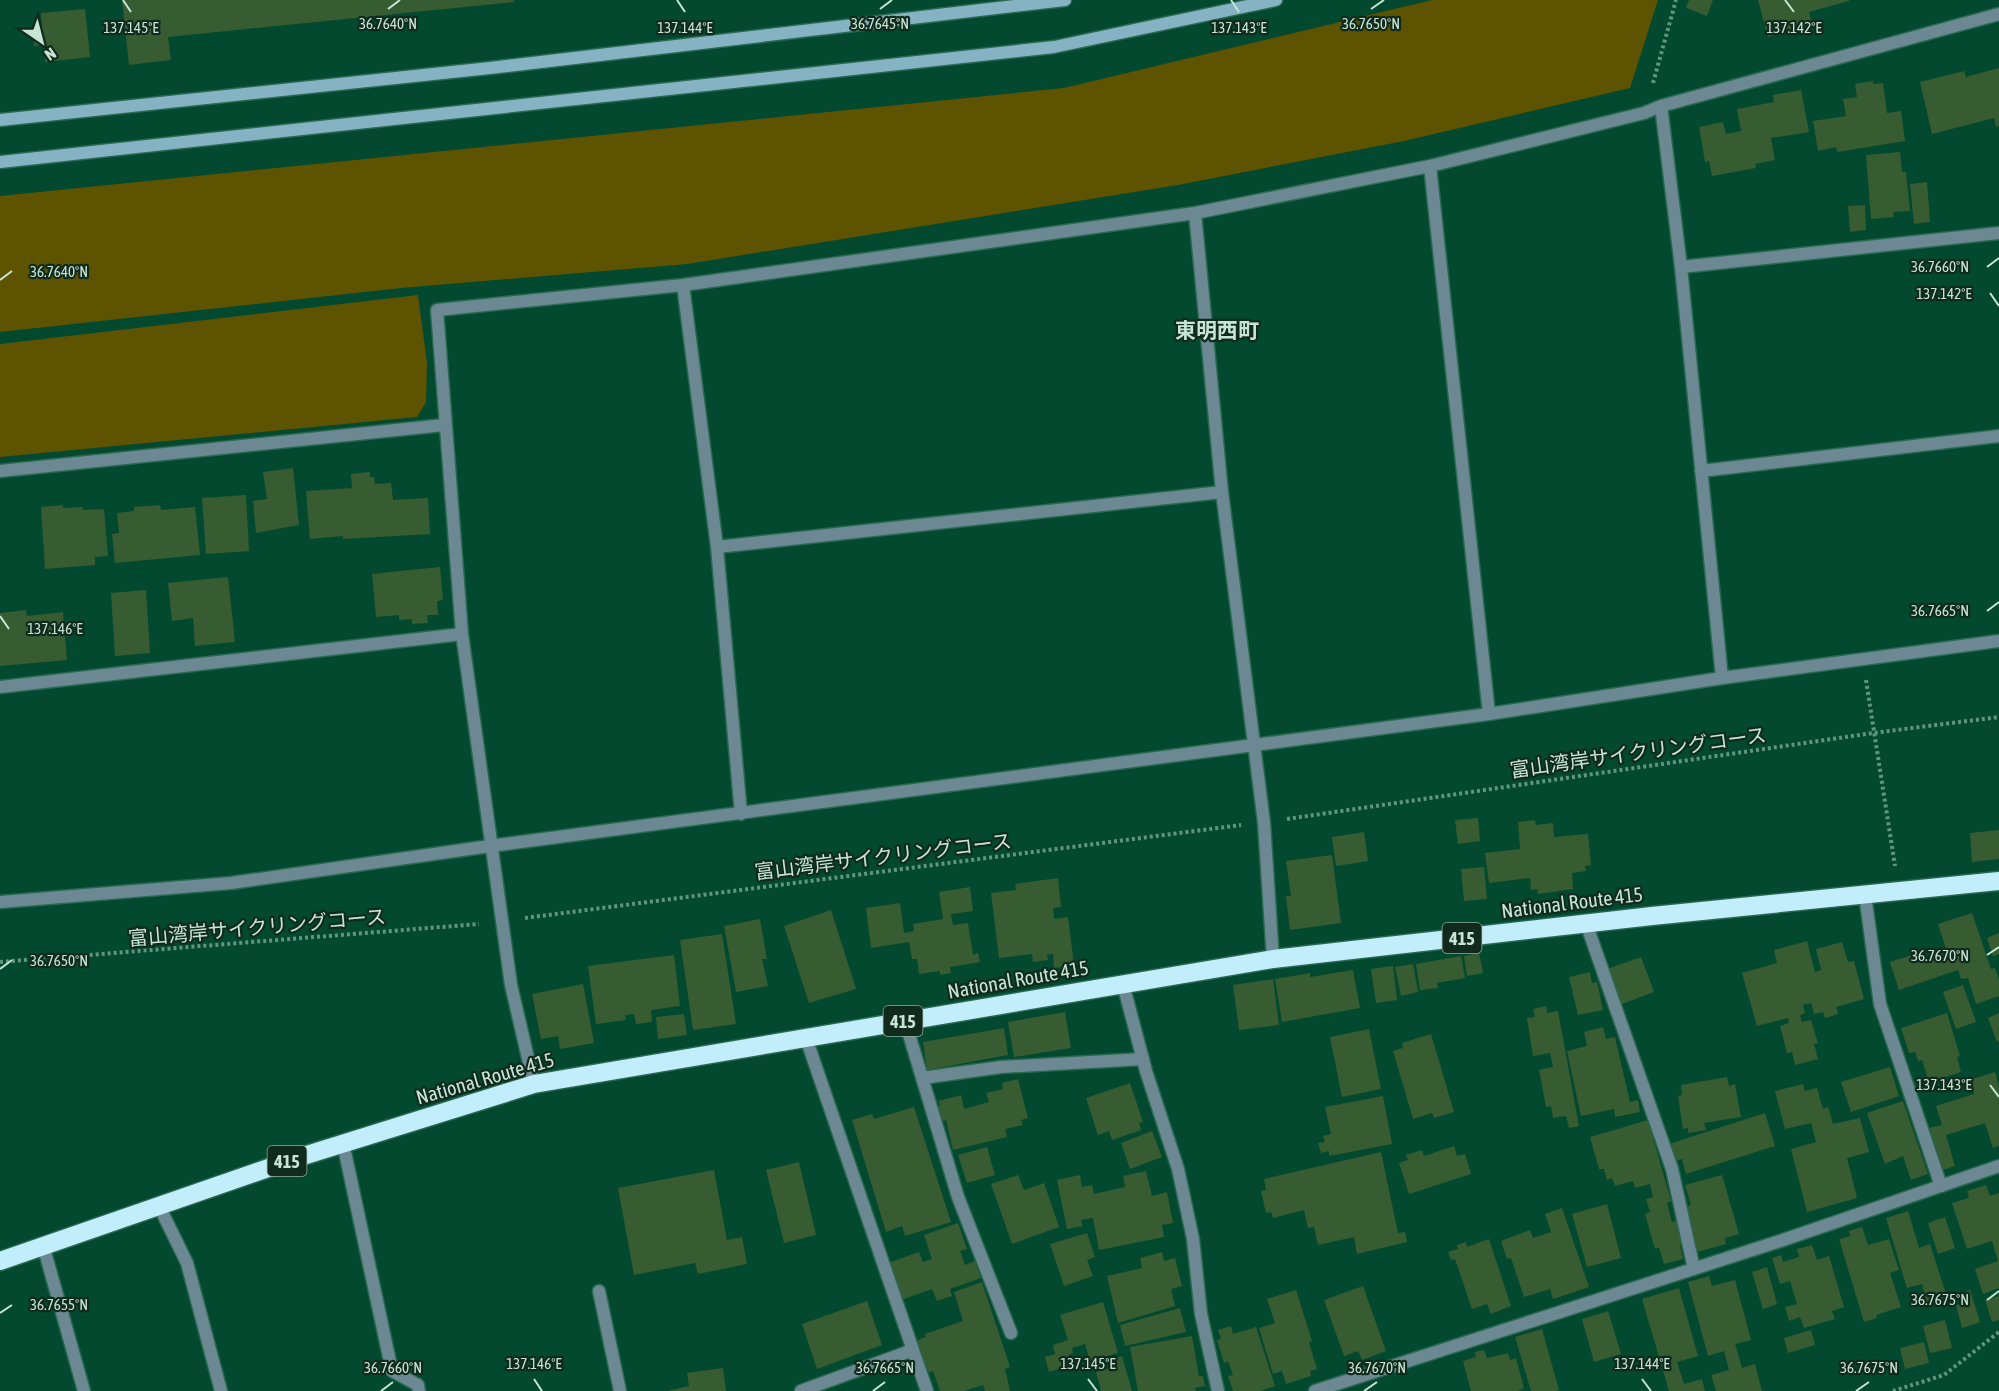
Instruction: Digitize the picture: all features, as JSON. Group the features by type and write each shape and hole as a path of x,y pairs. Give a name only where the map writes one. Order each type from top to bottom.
{"highway":[{"name":"National Route 415","path":"0,1261 343,1143 534,1084 1273,959 1586,923 1999,881"}],"street":[{"path":"0,120 490,68 1065,0"},
{"path":"0,162 1054,47 1276,0"},
{"path":"534,1084 511,985 462,634 436,310 683,285 1195,213 1430,166 1644,113 1661,106 1999,14"},
{"path":"1661,106 1681,267 1722,678"},
{"path":"1430,166 1489,714"},
{"path":"1195,213 1222,492 1264,823 1273,959"},
{"path":"1681,267 1999,233"},
{"path":"683,285 717,547 741,814"},
{"path":"0,471 444,425"},
{"path":"1701,471 1999,436"},
{"path":"717,547 1222,492"},
{"path":"0,687 462,634"},
{"path":"0,902 231,883 490,846 1489,714 1722,678 1999,641"},
{"path":"1865,894 1880,1004 1941,1186"},
{"path":"1586,923 1672,1169 1694,1269"},
{"path":"1123,984 1143,1059 1179,1169 1193,1239 1201,1314 1218,1391"},
{"path":"905,1021 958,1197 1011,1333"},
{"path":"806,1038 927,1391"},
{"path":"922,1077 1001,1067 1143,1059"},
{"path":"343,1143 392,1371 418,1385 419,1391"},
{"path":"1315,1391 1694,1269 1999,1166"},
{"path":"159,1206 187,1263 221,1391"},
{"path":"43,1245 84,1391"},
{"path":"599,1291 620,1391"},
{"path":"801,1391 913,1350"}],"path":[{"path":"1644,113 1676,0"},
{"path":"1865,673 1900,891"},
{"name":"富山湾岸サイクリングコース","path":"1281,820 1873,733 1999,717"},
{"name":"富山湾岸サイクリングコース","path":"524,918 1245,825"},
{"name":"富山湾岸サイクリングコース","path":"0,962 481,923"},
{"path":"1893,1391 1944,1375 1999,1332"}],"shaded area":[{"path":"1432,0 1658,0 1630,88 1404,141 1178,185 687,264 401,288 0,332 0,196 1064,88"},
{"path":"418,295 427,363 426,402 417,417 0,457 0,344"}],"building":[{"path":"122,0 514,0 514,2 168,37 171,60 129,65"},
{"path":"1689,0 1713,0 1707,16 1686,8"},
{"path":"1758,0 1849,1 1809,12 1812,24 1768,37"},
{"path":"85,9 90,57 45,62 44,45 34,46 33,30 42,29 41,13"},
{"path":"1999,68 1999,126 1996,127 1994,118 1932,134 1920,82 1964,71 1966,77"},
{"path":"1873,81 1873,84 1883,83 1887,113 1901,111 1905,141 1837,152 1836,147 1818,151 1813,121 1846,116 1843,99 1857,97 1855,84"},
{"path":"1801,90 1809,132 1771,138 1775,160 1755,164 1756,168 1712,176 1709,161 1705,162 1699,127 1723,122 1726,134 1741,131 1737,109 1774,102 1773,95"},
{"path":"1900,152 1902,172 1906,172 1910,211 1893,212 1894,217 1871,219 1866,155"},
{"path":"1927,182 1930,222 1914,224 1910,184"},
{"path":"1865,205 1866,230 1850,232 1848,206"},
{"path":"293,468 299,525 256,533 253,501 267,499 263,472"},
{"path":"370,472 370,477 374,477 375,484 391,483 393,500 428,498 430,534 310,539 306,491 352,488 351,474"},
{"path":"246,495 249,551 206,554 202,498"},
{"path":"63,505 63,508 83,507 83,510 104,509 108,556 95,557 95,565 45,569 41,507"},
{"path":"160,505 161,510 195,507 200,555 115,563 112,534 119,533 117,513 134,511 134,507"},
{"path":"440,567 443,600 437,601 438,615 427,615 428,623 412,624 412,619 399,620 399,615 376,617 372,574"},
{"path":"228,577 235,642 195,646 193,618 172,621 168,583"},
{"path":"146,590 150,653 115,656 111,593"},
{"path":"26,610 27,616 63,612 67,660 0,666 0,613"},
{"path":"1478,818 1480,841 1458,844 1455,820"},
{"path":"1535,820 1536,825 1553,823 1554,837 1588,834 1591,865 1585,866 1586,871 1572,873 1573,889 1538,894 1537,889 1531,890 1530,878 1489,883 1485,853 1520,849 1518,822"},
{"path":"1999,830 1999,859 1972,862 1970,833"},
{"path":"1364,832 1368,861 1336,866 1332,837"},
{"path":"1332,855 1341,923 1290,930 1286,896 1291,896 1286,861"},
{"path":"1484,867 1487,899 1464,901 1461,869"},
{"path":"1058,878 1061,907 1053,908 1054,919 1068,917 1074,965 1054,968 1053,954 1047,955 1048,960 1033,962 1032,954 999,958 991,893 1016,890 1015,884"},
{"path":"970,887 973,911 951,914 953,925 968,923 973,955 978,953 980,962 950,967 951,973 940,975 940,971 919,974 917,959 912,959 909,942 871,948 866,908 900,903 904,933 914,931 913,924 943,919 939,892"},
{"path":"831,910 856,989 809,1003 784,926"},
{"path":"1972,913 1991,969 1995,968 1999,980 1999,996 1976,1004 1968,978 1961,979 1958,970 1899,990 1890,962 1918,953 1921,961 1947,952 1938,924"},
{"path":"760,919 767,959 762,959 768,986 736,992 724,926"},
{"path":"1999,933 1999,954 1993,956 1987,938"},
{"path":"722,934 736,1024 693,1030 680,940"},
{"path":"1807,941 1815,972 1821,970 1816,949 1842,942 1848,962 1854,961 1864,999 1836,1007 1838,1014 1825,1018 1823,1012 1814,1014 1811,1003 1803,1005 1805,1013 1800,1015 1802,1022 1811,1020 1818,1043 1814,1044 1818,1059 1795,1065 1792,1052 1787,1053 1780,1026 1789,1023 1788,1018 1757,1026 1742,973 1777,963 1774,950"},
{"path":"1479,953 1483,973 1467,976 1464,956"},
{"path":"674,955 680,1006 651,1010 652,1022 636,1024 634,1014 625,1015 626,1020 596,1024 588,966"},
{"path":"1461,956 1465,978 1437,983 1438,988 1420,990 1416,964"},
{"path":"1641,957 1654,992 1619,1005 1607,969"},
{"path":"1413,964 1418,992 1401,996 1395,967"},
{"path":"1393,966 1397,1000 1376,1003 1371,969"},
{"path":"1353,970 1360,1008 1282,1022 1275,979 1310,973 1310,977"},
{"path":"1590,972 1592,983 1597,982 1603,1010 1578,1015 1569,977"},
{"path":"1273,979 1279,1025 1239,1030 1233,985"},
{"path":"583,984 594,1043 560,1049 558,1036 541,1039 532,994"},
{"path":"1963,985 1976,1022 1956,1029 1943,992"},
{"path":"1546,1006 1547,1013 1558,1011 1579,1126 1569,1128 1566,1116 1553,1118 1551,1106 1546,1107 1539,1070 1553,1067 1550,1053 1533,1056 1527,1018 1535,1017 1533,1009"},
{"path":"1065,1012 1071,1048 1014,1057 1008,1022"},
{"path":"1947,1013 1960,1056 1957,1057 1961,1072 1929,1082 1922,1060 1918,1061 1915,1052 1909,1053 1901,1028"},
{"path":"1999,1013 1999,1041 1997,1042 1988,1018"},
{"path":"684,1014 687,1035 658,1039 656,1017"},
{"path":"1603,1027 1606,1039 1615,1037 1630,1102 1638,1100 1640,1112 1615,1117 1614,1109 1581,1116 1567,1051 1587,1046 1584,1032"},
{"path":"1004,1028 1008,1055 927,1070 923,1042"},
{"path":"1369,1029 1381,1089 1342,1097 1330,1037"},
{"path":"1431,1034 1454,1112 1434,1118 1432,1113 1413,1119 1393,1051 1403,1048 1402,1043"},
{"path":"1890,1067 1899,1096 1851,1112 1841,1082"},
{"path":"1995,1072 1999,1086 1999,1146 1993,1148 1985,1123 1946,1135 1955,1166 1943,1170 1929,1128 1942,1125 1936,1106 1974,1094 1970,1080"},
{"path":"1727,1077 1729,1086 1735,1084 1741,1117 1704,1123 1706,1130 1688,1133 1688,1128 1683,1129 1678,1096 1682,1095 1681,1085"},
{"path":"1018,1079 1028,1118 1021,1120 1023,1125 1005,1129 1007,1137 953,1150 946,1120 940,1122 936,1107 940,1105 938,1101 961,1095 964,1109 989,1102 986,1093 1003,1089 1002,1083"},
{"path":"1130,1083 1143,1122 1139,1123 1141,1130 1112,1140 1109,1131 1098,1135 1086,1098"},
{"path":"1803,1084 1805,1091 1817,1088 1823,1109 1828,1107 1833,1124 1860,1118 1869,1152 1847,1158 1857,1198 1807,1212 1791,1149 1816,1142 1811,1123 1785,1129 1775,1091"},
{"path":"1383,1096 1392,1144 1329,1156 1329,1151 1321,1153 1318,1143 1325,1142 1323,1136 1331,1134 1325,1107"},
{"path":"1903,1101 1928,1174 1911,1180 1903,1156 1885,1164 1867,1113"},
{"path":"914,1107 951,1222 905,1236 902,1226 886,1232 852,1120 872,1114 874,1119"},
{"path":"1765,1113 1775,1146 1686,1174 1682,1159 1675,1161 1669,1144"},
{"path":"1648,1120 1671,1201 1667,1203 1672,1222 1677,1220 1684,1243 1680,1245 1683,1259 1664,1264 1659,1247 1655,1249 1645,1214 1650,1212 1646,1199 1653,1197 1650,1184 1635,1188 1633,1181 1615,1186 1612,1178 1607,1180 1604,1169 1599,1169 1590,1137"},
{"path":"1152,1131 1162,1157 1130,1169 1121,1143"},
{"path":"1454,1146 1457,1156 1465,1154 1471,1174 1409,1194 1399,1163 1408,1160 1406,1155 1422,1150 1424,1156"},
{"path":"987,1147 995,1175 967,1183 958,1155"},
{"path":"1381,1152 1398,1233 1405,1232 1407,1242 1357,1254 1354,1237 1318,1245 1314,1227 1308,1228 1304,1210 1273,1218 1271,1212 1266,1213 1261,1191 1266,1190 1264,1179"},
{"path":"799,1162 816,1235 784,1243 766,1170"},
{"path":"714,1170 727,1240 742,1237 747,1264 698,1274 695,1263 634,1275 618,1188"},
{"path":"1146,1171 1152,1196 1167,1192 1173,1223 1162,1225 1164,1237 1099,1250 1093,1218 1081,1220 1083,1226 1067,1229 1057,1180 1080,1175 1082,1187 1092,1185 1094,1194 1125,1187 1123,1176"},
{"path":"1018,1175 1024,1190 1044,1183 1059,1227 1012,1244 991,1184"},
{"path":"1722,1175 1739,1234 1725,1238 1726,1244 1697,1252 1685,1207 1691,1205 1685,1185"},
{"path":"1986,1185 1990,1196 1999,1193 1999,1288 1983,1294 1975,1269 1998,1261 1992,1241 1967,1249 1952,1203 1969,1198 1967,1191"},
{"path":"1607,1204 1621,1258 1587,1267 1572,1214"},
{"path":"1562,1208 1589,1287 1553,1299 1550,1289 1524,1297 1511,1258 1507,1259 1501,1241 1530,1230 1533,1238 1551,1232 1545,1214"},
{"path":"1908,1211 1919,1248 1930,1244 1947,1297 1927,1303 1922,1284 1907,1288 1886,1218"},
{"path":"1945,1217 1955,1248 1938,1254 1928,1223"},
{"path":"958,1223 967,1249 960,1251 965,1265 975,1261 981,1278 950,1289 952,1296 937,1301 932,1289 901,1300 888,1263 919,1252 923,1262 932,1259 924,1235"},
{"path":"1862,1227 1868,1245 1889,1239 1899,1270 1890,1273 1901,1307 1876,1315 1877,1318 1864,1322 1839,1239 1850,1236 1849,1231"},
{"path":"1087,1233 1095,1257 1087,1260 1093,1276 1064,1286 1050,1244"},
{"path":"1489,1239 1511,1306 1491,1314 1487,1304 1472,1309 1455,1259 1451,1260 1448,1252 1458,1249 1457,1245 1466,1242 1467,1247"},
{"path":"1812,1245 1817,1260 1829,1256 1844,1307 1832,1311 1835,1319 1804,1328 1800,1317 1789,1321 1785,1307 1797,1304 1790,1281 1780,1284 1772,1258 1781,1255 1783,1262 1799,1257 1797,1249"},
{"path":"1162,1252 1164,1261 1175,1258 1182,1286 1171,1289 1175,1306 1118,1323 1107,1276 1142,1268 1140,1258"},
{"path":"1767,1267 1777,1304 1763,1309 1752,1272"},
{"path":"1709,1276 1712,1286 1735,1280 1751,1340 1735,1344 1742,1368 1755,1364 1762,1391 1716,1391 1711,1375 1729,1370 1724,1351 1708,1356 1688,1282"},
{"path":"982,1282 1010,1367 1005,1369 1010,1391 985,1391 983,1385 964,1391 940,1391 933,1371 926,1373 916,1341 926,1337 925,1334 963,1321 954,1292"},
{"path":"1363,1286 1386,1351 1362,1360 1358,1351 1344,1356 1324,1300"},
{"path":"1679,1288 1698,1356 1677,1362 1684,1384 1702,1379 1705,1391 1669,1391 1642,1299"},
{"path":"1296,1290 1312,1341 1309,1343 1317,1369 1310,1371 1311,1376 1286,1384 1282,1371 1273,1374 1259,1328 1275,1323 1267,1299"},
{"path":"1970,1290 1980,1322 1962,1328 1956,1305 1965,1302 1962,1293"},
{"path":"1999,1296 1999,1320 1992,1322 1985,1300"},
{"path":"867,1301 882,1345 817,1369 802,1324"},
{"path":"1103,1302 1118,1353 1090,1361 1085,1344 1072,1348 1073,1353 1069,1355 1072,1365 1049,1372 1045,1357 1055,1354 1053,1345 1068,1340 1060,1315"},
{"path":"1180,1308 1186,1332 1125,1346 1120,1325"},
{"path":"1608,1311 1621,1354 1594,1362 1582,1319"},
{"path":"1945,1320 1952,1348 1930,1353 1923,1326"},
{"path":"1231,1326 1233,1334 1256,1327 1275,1386 1260,1391 1233,1391 1228,1376 1233,1375 1228,1361 1224,1363 1217,1340 1221,1339 1218,1330"},
{"path":"1542,1329 1559,1390 1555,1391 1531,1391 1515,1337"},
{"path":"1811,1330 1815,1345 1788,1353 1784,1338"},
{"path":"1192,1336 1199,1376 1203,1376 1205,1386 1195,1388 1196,1391 1138,1391 1130,1347"},
{"path":"1924,1342 1929,1363 1905,1369 1900,1348"},
{"path":"1484,1350 1487,1358 1508,1353 1510,1360 1516,1358 1524,1388 1518,1391 1471,1391 1463,1361 1476,1357 1475,1352"},
{"path":"1122,1356 1132,1391 1101,1391 1096,1372 1109,1368 1107,1360"},
{"path":"723,1368 726,1391 667,1391 689,1386 687,1373"}],"district":[{"name":"東明西町","path":"1217,330"}]}
